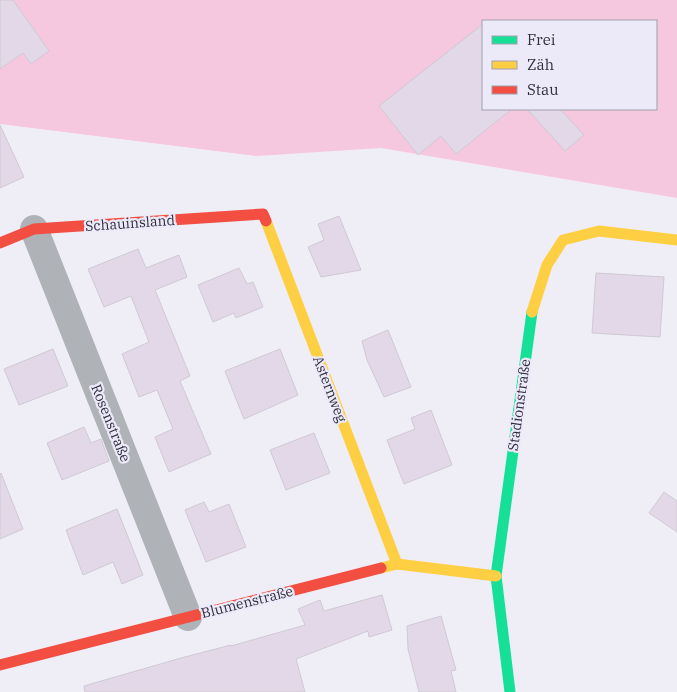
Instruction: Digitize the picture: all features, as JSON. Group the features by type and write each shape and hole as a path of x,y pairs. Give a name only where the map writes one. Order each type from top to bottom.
{"street":[{"name":"Schauinsland","path":"0,243 34,229 263,214"},
{"name":"Asternweg","path":"263,214 397,564"},
{"name":"Rosenstraße","path":"34,229 188,617"},
{"name":"Stadionstraße","path":"510,692 496,576 533,306 547,265 563,240 599,231 677,240"},
{"name":"Blumenstraße","path":"0,665 397,564 496,576"}],"shaded area":[{"path":"0,0 677,0 677,198 381,148 257,156 0,124"}],"building":[{"path":"0,0 13,0 49,51 31,64 23,53 0,69"},
{"path":"482,25 482,110 511,110 456,154 441,136 418,155 379,106"},
{"path":"528,110 561,110 584,135 565,151"},
{"path":"0,125 24,177 0,188"},
{"path":"339,216 361,270 321,277 308,247 324,240 318,224"},
{"path":"138,249 146,268 179,255 187,277 155,290 190,376 180,381 211,454 169,472 155,437 173,429 157,390 139,397 122,354 149,342 131,296 104,307 88,269"},
{"path":"239,268 247,284 253,282 263,307 236,318 234,313 213,322 198,285"},
{"path":"596,273 664,277 660,337 592,333"},
{"path":"388,330 411,387 384,397 367,360 362,341"},
{"path":"53,349 68,386 19,405 4,369"},
{"path":"280,349 298,395 244,419 225,371"},
{"path":"431,410 452,465 404,484 387,440 415,429 411,418"},
{"path":"84,427 91,443 101,439 109,461 62,480 47,443"},
{"path":"314,433 330,473 286,490 270,450"},
{"path":"0,474 23,529 0,539"},
{"path":"664,492 677,501 677,532 649,513"},
{"path":"204,502 209,512 229,504 246,547 206,562 185,510"},
{"path":"117,509 143,575 122,584 113,562 83,575 66,530"},
{"path":"382,595 392,630 369,637 368,631 296,659 305,692 85,692 84,686 305,625 298,609 320,600 324,611"},
{"path":"441,616 456,670 451,671 456,692 419,692 408,649 407,626"}],"traffic: fast":[{"path":"510,692 496,576 532,312"}],"traffic: slow":[{"path":"266,221 397,564"},
{"path":"532,312 547,265 563,240 599,231 677,240"},
{"path":"381,568 397,564 496,576"}],"traffic: jam":[{"path":"0,243 34,229 263,214 266,221"},
{"path":"0,665 381,568"}]}
